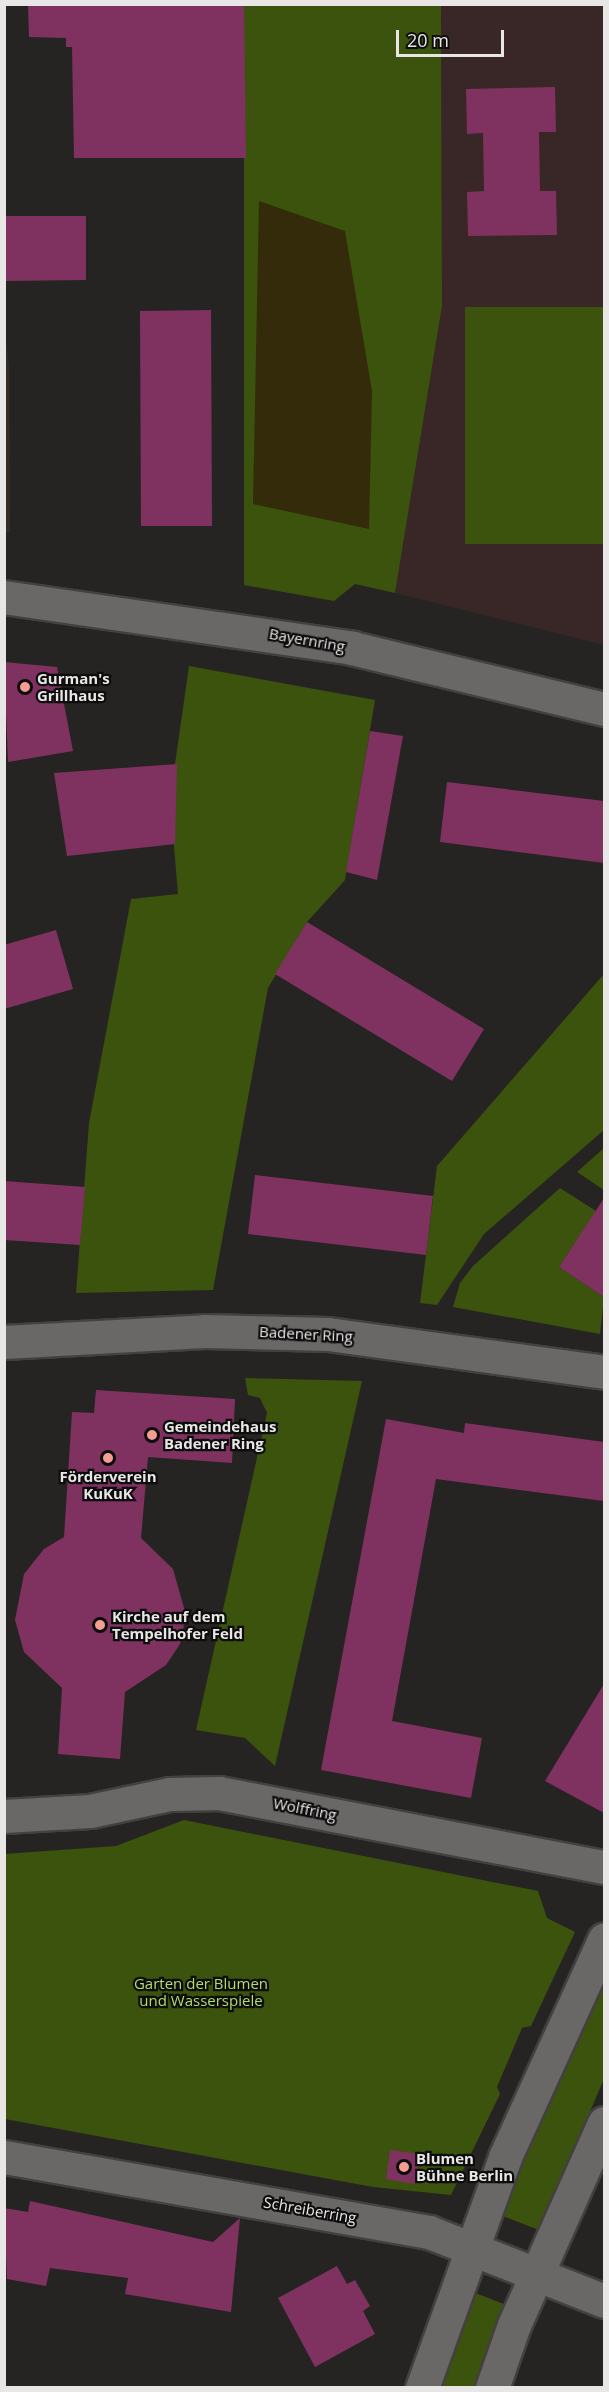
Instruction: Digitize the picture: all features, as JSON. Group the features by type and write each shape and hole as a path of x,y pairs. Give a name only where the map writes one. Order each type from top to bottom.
{"street":[{"name":"Bayernring","path":"4,597 352,648 604,709"},
{"name":"Badener Ring","path":"4,1342 205,1331 328,1334 604,1372"},
{"name":"Wolffring","path":"4,1816 90,1811 170,1794 219,1793 604,1867"},
{"path":"422,2388 471,2246 526,2108 604,1940"},
{"path":"492,2388 538,2273 604,2123"},
{"name":"Schreiberring","path":"4,2157 355,2218 471,2246 604,2301"}],"shaded area":[{"path":"441,5 604,5 604,645 395,593 442,306"},
{"path":"5,329 9,367 10,532 4,532"}],"green space":[{"path":"244,5 441,5 442,306 395,593 355,584 334,601 244,585"},
{"path":"465,307 604,307 604,544 465,544"},
{"path":"189,666 375,700 345,880 307,922 268,988 213,1290 76,1293 89,1123 131,899 178,894 170,799"},
{"path":"604,974 604,1130 484,1234 437,1305 420,1303 437,1166"},
{"path":"604,1148 604,1190 577,1172"},
{"path":"560,1188 596,1211 559,1267 604,1297 600,1334 453,1307 460,1283 473,1266"},
{"path":"245,1378 362,1381 275,1766 245,1738 196,1730 267,1413 260,1398 248,1395"},
{"name":"Garten der Blumen und Wasserspiele","path":"184,1820 538,1891 547,1918 575,1932 531,2026 522,2028 497,2087 500,2094 451,2195 373,2187 5,2119 4,1854 116,1846"},
{"path":"604,1978 604,2079 539,2230 500,2215"},
{"path":"473,2292 506,2305 476,2387 436,2388"}],"sand":[{"path":"259,201 345,231 372,391 369,529 253,504"}],"building":[{"path":"28,4 244,4 246,158 74,158 72,47 66,47 66,38 29,37"},
{"path":"555,87 556,132 539,132 540,191 556,191 557,235 468,236 467,192 484,191 483,133 467,134 466,89"},
{"path":"4,216 86,216 86,280 4,281"},
{"path":"211,310 212,526 141,526 140,311"},
{"path":"4,662 57,667 73,751 8,762"},
{"path":"370,731 403,736 377,880 346,872"},
{"path":"177,764 175,844 67,856 54,773"},
{"path":"447,782 604,801 604,863 440,842"},
{"path":"307,922 484,1029 452,1081 275,974"},
{"path":"56,930 73,989 4,1009 4,945"},
{"path":"255,1175 433,1196 426,1255 248,1234"},
{"path":"4,1181 85,1187 80,1245 4,1240"},
{"path":"604,1198 604,1297 559,1267"},
{"name":"Kirche auf dem Tempelhofer Feld","path":"96,1390 235,1399 232,1463 148,1457 141,1538 173,1569 186,1615 180,1644 166,1665 125,1692 120,1759 58,1754 62,1688 24,1652 15,1620 24,1574 44,1549 64,1537 72,1412 94,1413"},
{"path":"386,1419 464,1433 465,1423 604,1442 604,1501 436,1479 392,1721 482,1738 471,1798 321,1770"},
{"path":"604,1684 604,1813 545,1781"},
{"path":"390,2150 420,2154 415,2184 386,2179"},
{"path":"30,2201 213,2242 240,2218 231,2312 125,2294 128,2278 50,2268 46,2286 7,2279 4,2208 28,2212"},
{"path":"337,2266 347,2284 355,2280 370,2306 363,2311 375,2334 315,2367 278,2298"}],"place":[{"name":"Gurman's Grillhaus","path":"25,687"},
{"name":"Gemeindehaus Badener Ring","path":"152,1435"},
{"name":"Förderverein KuKuK","path":"108,1458"},
{"name":"Kirche auf dem Tempelhofer Feld","path":"100,1625"},
{"name":"Blumen Bühne Berlin","path":"404,2167"}]}
